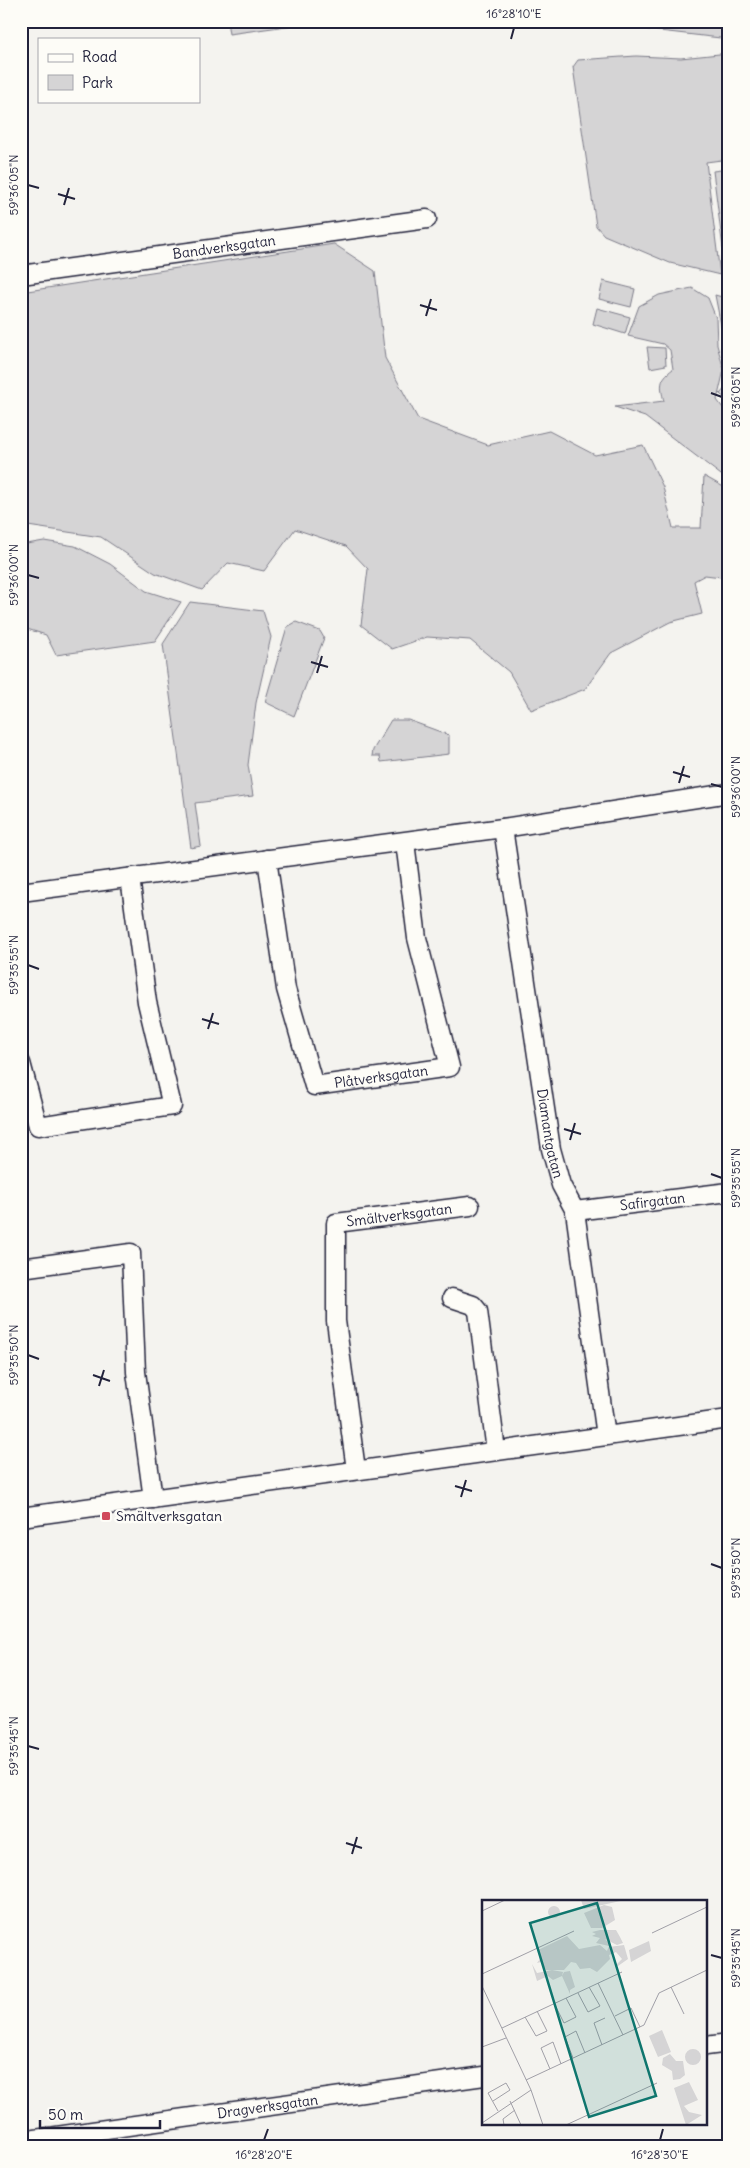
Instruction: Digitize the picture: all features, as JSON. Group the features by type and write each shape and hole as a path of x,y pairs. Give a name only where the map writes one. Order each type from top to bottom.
{"street":[{"name":"Bandverksgatan","path":"21,275 427,219"},
{"path":"21,892 406,842 729,793"},
{"name":"Diamantgatan","path":"503,828 551,1149 561,1186 575,1211 606,1436"},
{"name":"Plåtverksgatan","path":"267,859 286,989 314,1086 323,1085 450,1067 417,938 406,842"},
{"path":"21,1063 38,1126 172,1106 147,1002 130,878"},
{"name":"Safirgatan","path":"575,1211 729,1192"},
{"name":"Smältverksgatan","path":"356,1470 336,1321 336,1223 470,1206"},
{"path":"21,1268 131,1253 136,1372 153,1499"},
{"path":"452,1298 473,1305 478,1311 496,1451"},
{"path":"21,1517 729,1419"},
{"path":"708,2046 729,2043"},
{"name":"Dragverksgatan","path":"21,2141 482,2076"}],"green space":[{"path":"227,21 323,21 229,34"},
{"path":"599,21 729,21 729,39 599,24"},
{"path":"729,53 729,159 706,162 720,275 670,263 604,235 596,226 573,67 578,60 636,56 681,58"},
{"path":"729,169 729,264 725,264 713,171"},
{"path":"334,244 375,271 385,358 418,419 488,445 549,431 595,455 643,445 663,487 673,528 701,528 704,476 729,490 729,578 705,575 694,581 702,614 670,622 611,653 585,689 531,710 509,672 470,640 427,637 392,649 361,625 368,569 346,546 295,529 264,571 228,563 202,590 155,573 101,537 21,525 21,292"},
{"path":"603,281 635,289 631,307 599,299"},
{"path":"692,288 708,298 716,318 717,345 724,370 717,400 729,416 729,481 645,417 615,407 664,401 662,383 665,376 673,369 670,350 663,344 628,336 639,306 659,295"},
{"path":"715,295 729,299 729,402 720,394 727,386 724,341"},
{"path":"597,308 630,317 625,334 593,324"},
{"path":"647,347 665,348 666,365 650,368"},
{"path":"44,541 75,546 110,564 146,591 181,602 155,641 56,655 46,635 24,628 21,614 21,545"},
{"path":"190,602 263,611 271,637 256,703 248,765 253,796 195,803 201,846 191,848 163,644"},
{"path":"296,622 320,631 324,638 294,716 265,702 287,627"},
{"path":"391,720 408,720 449,735 449,754 381,762 380,756 372,756 373,750"}],"place":[{"name":"Smältverksgatan","path":"106,1516"}]}
